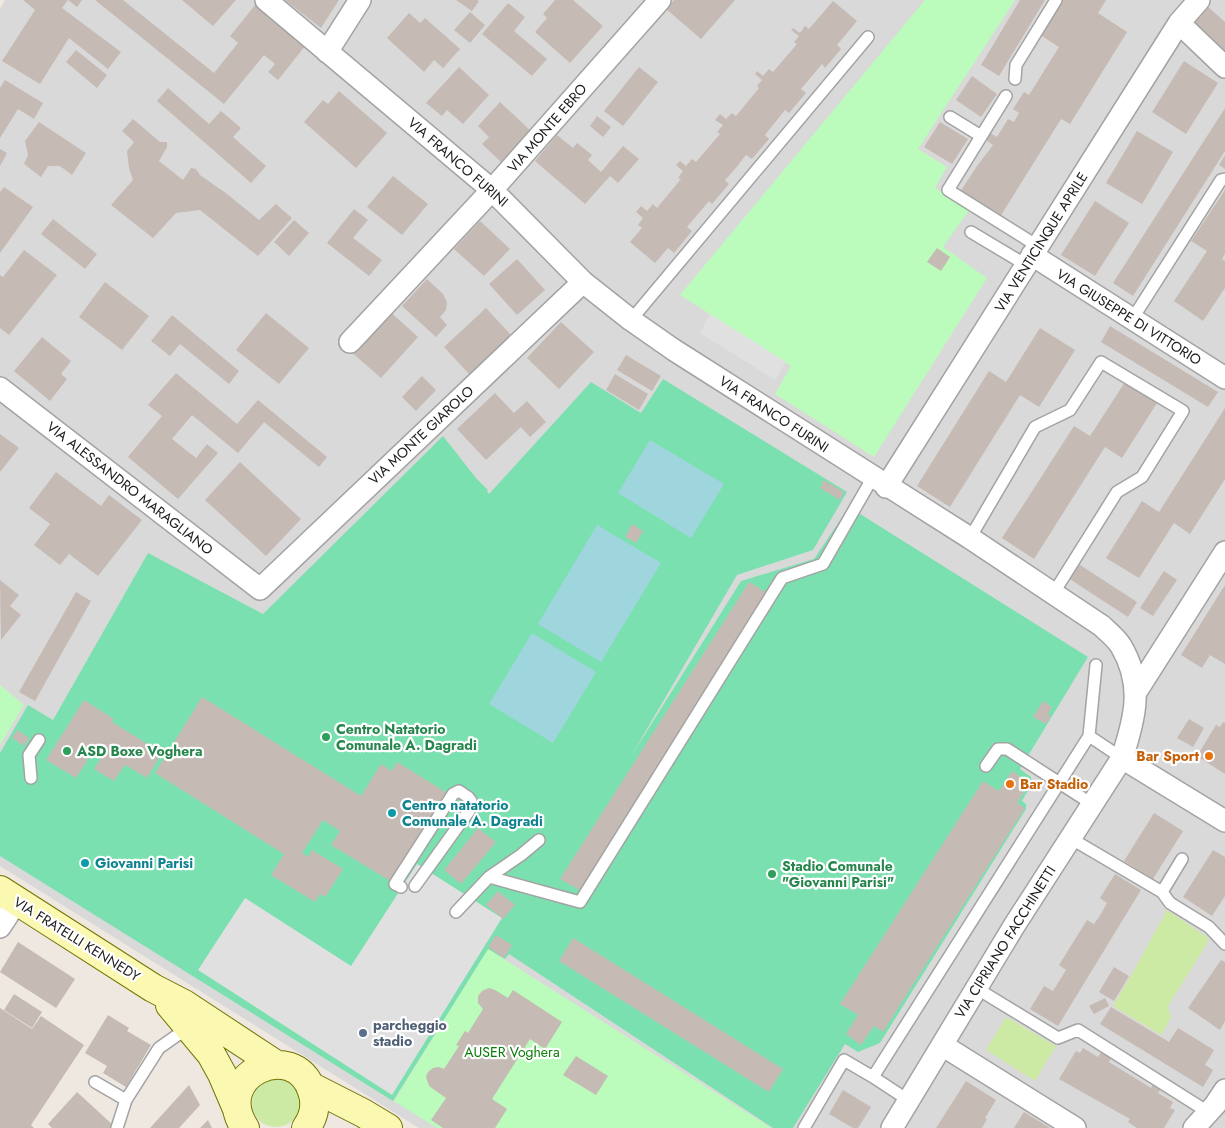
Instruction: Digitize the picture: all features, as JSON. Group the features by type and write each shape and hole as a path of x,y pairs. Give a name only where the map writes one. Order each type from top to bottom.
{"main road":[{"name":"VIA FRATELLI KENNEDY","path":"8,896 154,988 184,1004 275,1064 294,1069 302,1074 310,1086 388,1128"},
{"name":"VIA FRATELLI KENNEDY","path":"154,988 211,1054 222,1074 241,1121"},
{"path":"241,1121 237,1098 240,1087 254,1071 264,1066 275,1064"},
{"path":"306,1128 311,1121 314,1109 314,1097 310,1086"}],"street":[{"name":"VIA FRANCO FURINI","path":"266,0 492,190 583,282 631,320 674,350 970,538 1102,626 1121,645 1136,692 1132,726 1122,758"},
{"path":"327,52 360,0"},
{"name":"VIA MONTE EBRO","path":"350,342 492,190 660,0"},
{"name":"VIA VENTICINQUE APRILE","path":"880,482 1032,256 1179,23 1199,0"},
{"path":"1179,23 1225,67"},
{"name":"VIA GIUSEPPE DI VITTORIO","path":"1032,256 1133,318 1225,378"},
{"name":"VIA MONTE GIAROLO","path":"260,588 583,282"},
{"name":"VIA ALESSANDRO MARAGLIANO","path":"0,388 260,588"},
{"path":"1136,692 1225,552"},
{"path":"1122,758 1225,821"},
{"name":"VIA CIPRIANO FACCHINETTI","path":"892,1128 976,988 1122,758"},
{"path":"0,927 8,896"},
{"path":"942,1045 1075,1128"},
{"path":"1201,1120 1225,1090"}],"lane":[{"path":"1015,79 1016,65 1056,0"},
{"path":"631,320 868,37"},
{"path":"1006,96 948,190 1032,256"},
{"path":"950,116 981,136"},
{"path":"1133,318 1221,180 1225,179"},
{"path":"971,232 1032,256"},
{"path":"970,538 1035,426 1070,410 1101,362 1183,411 1142,478 1117,492 1053,594"},
{"path":"489,877 580,902 782,578 823,564 880,482"},
{"path":"873,1077 1089,736 1096,665"},
{"path":"1089,736 1122,758"},
{"path":"31,778 30,756 39,740"},
{"path":"986,766 998,749 1007,749 1092,804"},
{"path":"401,888 396,884 453,794 459,791 471,801 469,811 415,886"},
{"path":"1070,838 1162,892 1170,902 1209,927 1225,944"},
{"path":"456,912 489,877 521,855 538,840"},
{"path":"1162,892 1182,859"},
{"path":"976,988 1058,1038 1078,1030 1201,1120"},
{"path":"117,1128 126,1100 159,1048 176,1036 191,1029"},
{"path":"804,1128 844,1060 908,1100"},
{"path":"95,1082 126,1100"}],"shaded area":[{"path":"5,0 1225,0 1225,1128 419,1128 0,866 0,9"},
{"path":"710,314 786,362 775,380 700,333"},
{"name":"parcheggio stadio","path":"417,864 502,918 392,1095 198,970 245,898 351,966"}],"green space":[{"path":"925,0 1015,0 918,149 947,167 935,188 970,209 943,247 987,278 874,457 775,394 791,366 680,295"},
{"name":"Centro Natatorio Comunale A. Dagradi","path":"663,379 847,492 813,550 737,575 630,758 741,581 814,559 849,507 1088,657 1020,769 1031,777 1031,785 1022,801 1026,804 1026,809 880,1043 858,1052 845,1044 793,1128 773,1128 509,954 505,959 488,949 393,1101 0,856 0,753 28,705 53,720 148,553 263,614 443,436 476,478 488,490 489,494 591,382 641,413"},
{"path":"0,685 24,705 0,745"},
{"path":"1167,910 1208,938 1208,942 1168,1006 1171,1018 1161,1035 1113,1006"},
{"name":"AUSER Voghera","path":"488,949 771,1128 437,1128 394,1101"},
{"path":"1006,1017 1056,1046 1035,1081 986,1050"},
{"path":"271,1079 281,1079 290,1083 296,1089 299,1094 299,1112 290,1123 281,1127 271,1127 262,1123 256,1117 252,1108 252,1098 256,1089 262,1083"}],"water":[{"path":"650,440 724,484 691,538 618,493"},
{"path":"597,525 661,563 601,662 538,624"},
{"path":"532,633 596,672 553,743 489,704"}],"building":[{"path":"23,0 68,0 62,8 121,52 108,69 69,38 40,84 2,61 35,10"},
{"path":"68,0 82,0 77,7"},
{"path":"95,0 123,0 214,73 238,43 230,36 256,4 306,45 278,80 268,72 275,64 264,55 224,104"},
{"path":"182,0 236,0 213,26"},
{"path":"285,0 339,0 321,28"},
{"path":"456,0 477,0 479,1 472,11"},
{"path":"555,0 573,0 603,26 570,63 535,32 547,18 543,14"},
{"path":"674,0 735,0 701,39 666,9"},
{"path":"1020,0 1045,0 999,76 981,65"},
{"path":"1060,0 1106,0 1098,13 1127,32 1070,124 1061,119 1000,217 960,192 993,145 986,140 990,133 997,137 1008,119 1014,122 1019,113 1013,109 1024,92 1029,95 1059,47 1039,34"},
{"path":"833,1 857,21 837,45 841,49 825,68 822,64 801,89 806,93 789,113 785,110 765,135 769,139 752,159 746,155 725,180 729,184 712,204 709,201 687,227 692,231 674,253 668,248 655,263 630,242 642,228 638,225 643,218 636,212 641,206 647,211 653,204 657,208 681,179 678,178 683,171 676,165 680,161 686,166 692,159 696,162 720,134 717,132 723,125 715,120 720,114 726,119 732,113 736,116 759,88 757,86 762,80 755,74 757,71 763,76 769,69 773,72 797,44 794,42 799,36 791,30 793,28 800,33 805,26 809,29"},
{"path":"508,3 525,17 514,31 547,59 532,76 482,34"},
{"path":"1207,6 1225,22 1225,52 1192,23"},
{"path":"470,12 485,25 470,43 454,30"},
{"path":"409,13 420,23 425,18 460,49 443,68 434,60 424,72 387,38"},
{"path":"76,50 107,75 97,88 66,62"},
{"path":"1184,61 1218,83 1186,134 1152,112"},
{"path":"459,67 489,95 463,124 447,110 442,116 426,103"},
{"path":"639,67 658,82 623,126 604,111"},
{"path":"972,76 997,94 981,117 956,100"},
{"path":"5,80 43,103 34,119 18,109 0,138 0,88"},
{"path":"168,88 209,124 221,111 241,128 233,137 266,166 251,183 157,101"},
{"path":"339,91 387,133 356,168 304,122 323,100 328,104"},
{"path":"500,102 533,133 503,164 482,144 489,137 478,126"},
{"path":"1225,108 1225,151 1133,296 1113,283"},
{"path":"597,116 611,127 603,137 590,126"},
{"path":"133,119 160,142 167,142 167,147 159,161 183,180 191,168 196,169 200,175 259,220 276,204 292,218 258,256 200,210 176,213 153,238 111,205 133,180 127,151 134,142 122,131"},
{"path":"39,122 86,153 72,175 60,166 48,166 41,177 24,164 28,155 25,141"},
{"path":"940,122 968,139 952,164 924,147"},
{"path":"1137,131 1173,152 1142,204 1106,183"},
{"path":"557,135 573,148 577,143 592,155 588,160 601,172 623,146 639,159 618,183 610,176 585,204 535,161"},
{"path":"0,149 7,153 0,166"},
{"path":"1225,155 1225,169 1219,165"},
{"path":"393,176 428,204 402,235 367,207"},
{"path":"4,187 33,207 0,253 0,192"},
{"path":"1225,190 1225,254 1222,259 1225,261 1225,288 1203,321 1174,301 1207,251 1191,241"},
{"path":"1095,201 1129,223 1095,276 1061,255"},
{"path":"354,209 368,220 353,238 382,260 369,276 327,243"},
{"path":"53,219 97,254 85,269 41,234"},
{"path":"294,220 309,233 289,256 274,242"},
{"path":"480,221 510,249 484,276 454,249"},
{"path":"937,248 950,257 941,271 927,262"},
{"path":"24,250 57,275 9,335 0,328 0,275 3,277"},
{"path":"517,259 545,290 517,315 489,284"},
{"path":"427,279 443,294 447,302 446,310 440,317 447,325 436,337 402,306"},
{"path":"105,282 149,316 122,350 79,317"},
{"path":"486,308 511,335 469,374 444,347"},
{"path":"387,309 418,337 381,378 349,350"},
{"path":"266,313 309,348 279,384 236,350"},
{"path":"172,315 239,371 229,384 180,344 170,356 151,341"},
{"path":"561,322 594,352 559,389 527,358"},
{"path":"1110,326 1218,392 1208,407 1101,342"},
{"path":"1040,328 1075,350 1039,407 1020,395 950,507 917,486 989,371 1006,382"},
{"path":"42,337 71,361 61,374 67,379 50,401 14,371"},
{"path":"626,355 661,376 652,391 617,370"},
{"path":"176,373 237,424 258,400 327,457 319,467 264,422 238,453 192,415 172,439 196,458 207,444 218,453 178,499 128,457 162,416 148,405"},
{"path":"615,374 648,394 639,410 606,390"},
{"path":"422,376 436,390 416,411 402,397"},
{"path":"1125,382 1157,403 1122,458 1105,447 1034,559 1002,538 1074,426 1090,436"},
{"path":"495,393 514,413 527,401 546,422 530,437 521,427 486,460 457,429"},
{"path":"1225,408 1225,479 1190,534 1174,523 1139,578 1106,558 1142,501 1159,512"},
{"path":"0,434 19,448 0,472"},
{"path":"240,462 301,519 266,556 205,500"},
{"path":"56,472 101,506 109,495 142,520 98,576 69,554 60,565 34,545 50,524 29,508"},
{"path":"824,480 844,492 840,500 820,488"},
{"path":"632,524 643,531 636,543 625,537"},
{"path":"1077,563 1137,602 1128,617 1068,578"},
{"path":"1164,571 1177,580 1153,616 1140,608"},
{"path":"0,580 19,595 10,606 21,615 1,640"},
{"path":"749,582 769,594 581,891 560,879"},
{"path":"1225,585 1225,664 1210,655 1202,668 1181,655"},
{"path":"76,592 91,601 35,701 19,692"},
{"path":"202,697 361,796 381,764 392,771 397,762 447,793 392,882 331,845 340,831 323,820 302,853 308,857 312,850 343,869 325,897 320,894 315,902 271,875 284,854 155,773"},
{"path":"84,700 114,719 112,722 162,753 147,778 125,765 114,781 94,769 105,752 96,747 76,778 46,760"},
{"path":"1043,701 1052,707 1048,714 1051,716 1046,724 1033,717"},
{"path":"1189,719 1204,728 1193,747 1177,738"},
{"path":"1223,722 1225,723 1225,774 1197,756 1216,725 1220,727"},
{"path":"17,730 29,738 24,746 12,738"},
{"path":"1012,771 1030,783 1017,803 1025,808 883,1032 874,1026 861,1045 846,1034 858,1015 840,1004 983,781 999,791"},
{"path":"1154,813 1183,831 1153,879 1124,861"},
{"path":"478,828 496,842 461,884 444,870"},
{"path":"1213,850 1225,857 1225,896 1212,916 1183,897"},
{"path":"1115,874 1141,890 1058,1026 1030,1009 1044,986 1053,991 1066,970 1059,965 1087,920 1094,924 1101,914 1107,903 1100,898"},
{"path":"498,891 515,905 503,919 486,905"},
{"path":"496,935 512,945 504,958 488,947"},
{"path":"573,938 783,1069 769,1092 559,961"},
{"path":"18,942 75,979 56,1008 0,972"},
{"path":"1221,960 1225,962 1225,1021 1220,1030 1188,1008"},
{"path":"1114,967 1129,976 1114,1001 1099,992"},
{"path":"489,988 508,998 513,990 562,1022 545,1049 530,1039 492,1099 507,1109 495,1128 443,1128 431,1120 446,1098 429,1086 426,1077 433,1068 439,1067 444,1069 459,1046 456,1045 465,1031 468,1033 483,1009 478,1003 478,996 482,991"},
{"path":"14,994 42,1012 32,1028 4,1010"},
{"path":"1105,998 1109,1006 1094,1014 1089,1006"},
{"path":"1111,1007 1169,1042 1178,1028 1214,1050 1205,1065 1213,1070 1203,1087 1100,1024"},
{"path":"0,1008 32,1029 41,1016 84,1045 31,1125 34,1128 0,1128"},
{"path":"108,1015 129,1028 127,1031 151,1045 126,1087 103,1073 107,1066 85,1053"},
{"path":"1083,1048 1098,1057 1102,1051 1112,1057 1109,1062 1151,1088 1153,1084 1161,1089 1158,1093 1173,1102 1170,1108 1175,1110 1164,1128 1137,1128 1128,1122 1130,1119 1059,1079 1076,1051 1080,1053"},
{"path":"576,1056 608,1076 596,1095 563,1075"},
{"path":"966,1081 996,1100 985,1118 987,1119 982,1128 936,1128"},
{"path":"189,1085 200,1105 179,1128 150,1128"},
{"path":"843,1090 871,1107 858,1128 853,1128 829,1114"},
{"path":"77,1092 114,1126 112,1128 52,1128 48,1124"},
{"path":"1024,1112 1050,1128 1014,1128"},
{"path":"208,1120 212,1128 200,1128"}],"place":[{"name":"Centro Natatorio Comunale A. Dagradi","path":"326,737"},
{"name":"ASD Boxe Voghera","path":"67,751"},
{"name":"Bar Sport","path":"1209,756"},
{"name":"Bar Stadio","path":"1010,784"},
{"name":"Centro natatorio Comunale A. Dagradi","path":"392,813"},
{"name":"Giovanni Parisi","path":"85,863"},
{"name":"Stadio Comunale \"Giovanni Parisi\"","path":"772,874"},
{"name":"parcheggio stadio","path":"363,1033"}]}
